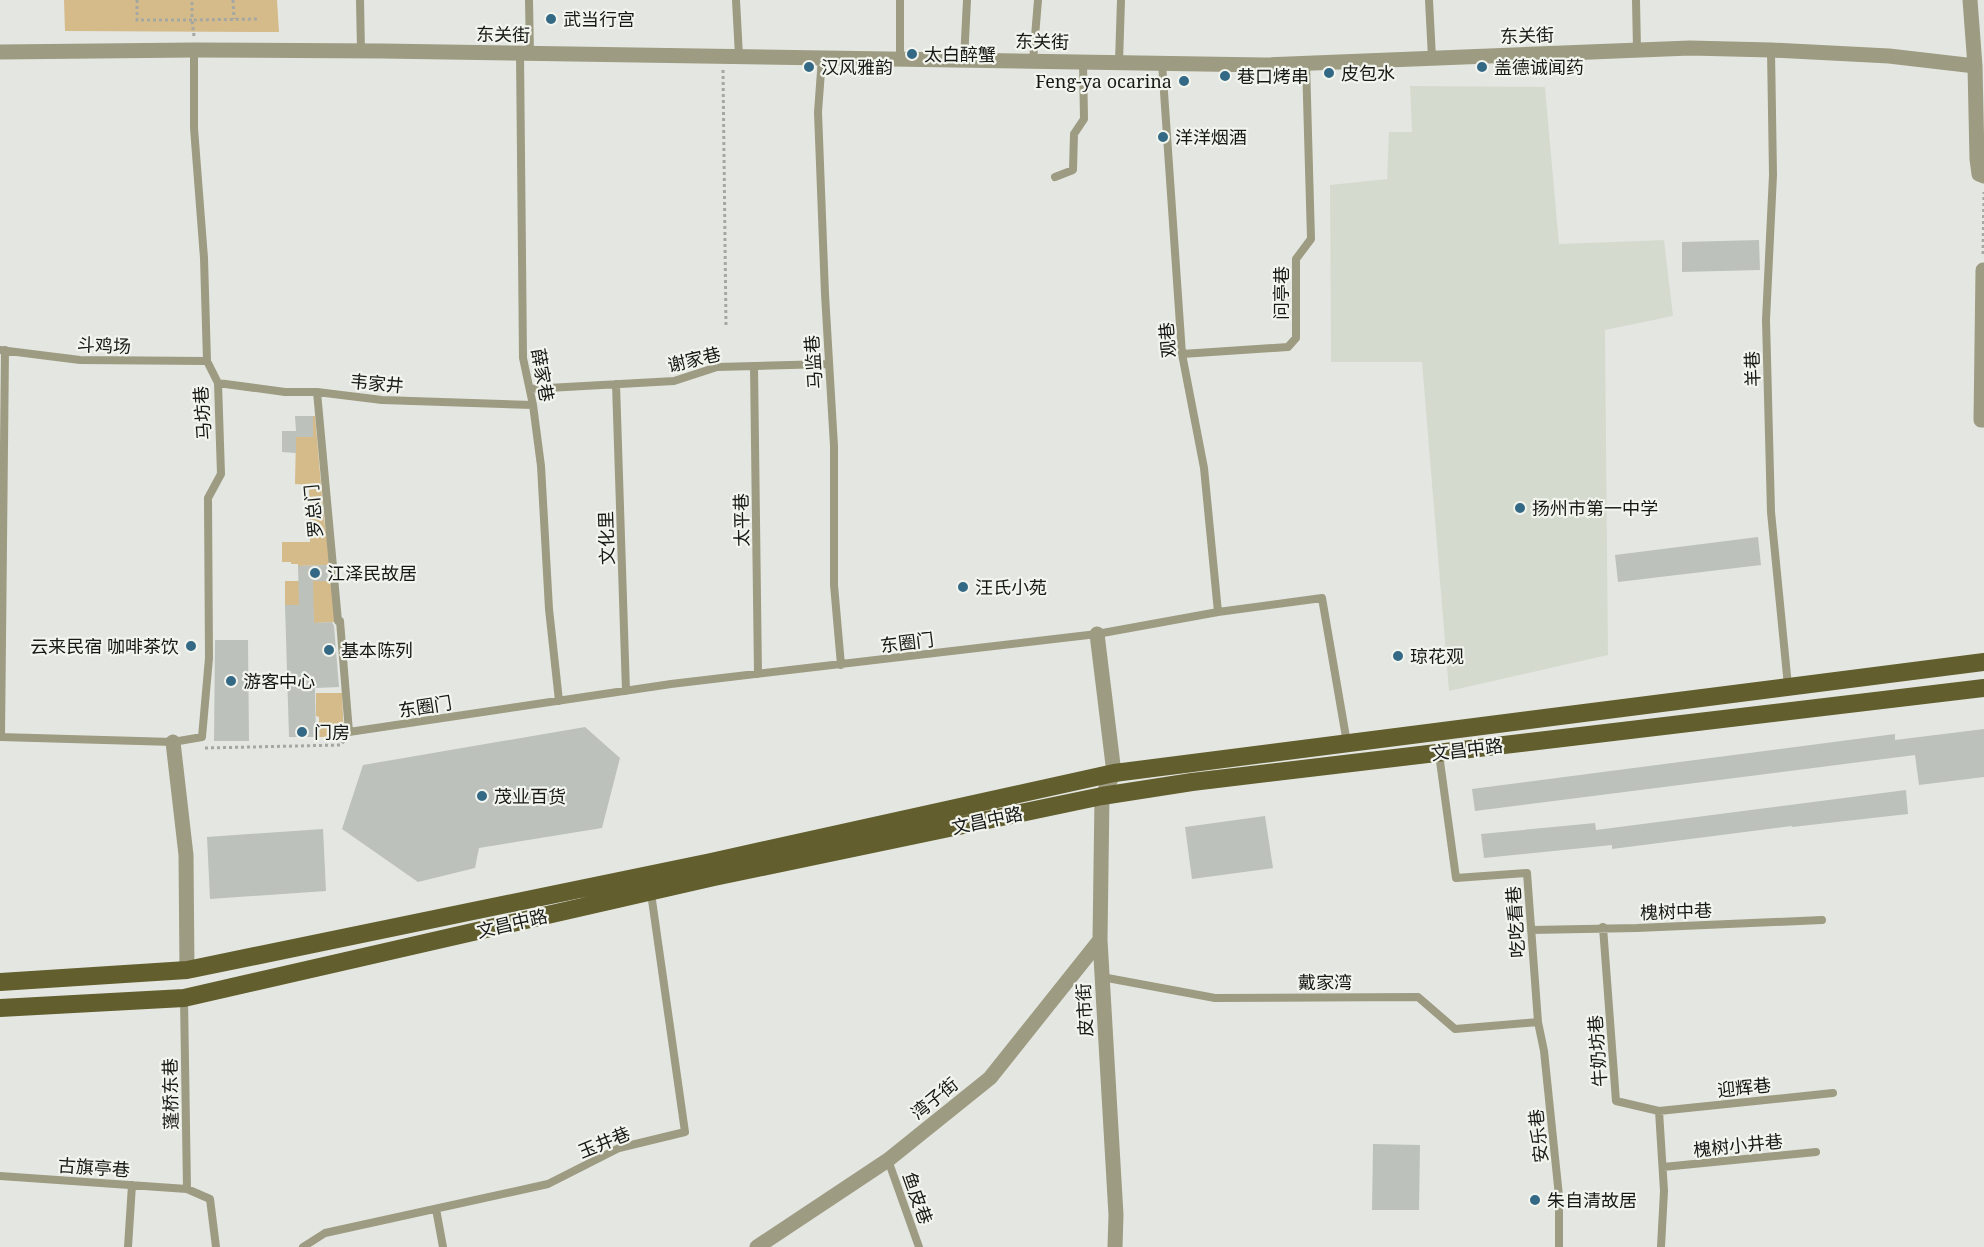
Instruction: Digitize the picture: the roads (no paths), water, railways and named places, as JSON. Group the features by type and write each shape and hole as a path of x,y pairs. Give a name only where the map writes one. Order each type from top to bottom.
{"main road":[{"name":"文昌中路","path":"0,982 187,970 711,862 1114,773 1984,662"},
{"name":"文昌中路","path":"0,1008 184,998 651,891 1102,796 1192,782 1984,688"}],"street":[{"path":"1970,0 1975,66 1977,159 1980,174 1984,176"},
{"name":"东关街","path":"0,52 361,51 1264,65 1690,48 1889,56 1975,66"},
{"path":"1983,270 1980,420 1984,420"},
{"path":"1097,634 1114,773"},
{"path":"173,742 186,855 187,970"},
{"name":"皮市街","path":"1114,773 1102,796 1100,940 1116,1215 1115,1247"},
{"name":"湾子街","path":"757,1247 888,1160 990,1078 1100,940"}],"lane":[{"path":"360,0 361,51"},
{"name":"薛家巷","path":"529,0 525,53 522,358 533,405 541,466 549,609 559,701"},
{"path":"736,0 739,56"},
{"path":"900,0 900,59"},
{"path":"964,60 967,0"},
{"path":"1033,61 1038,0"},
{"path":"1119,62 1121,0"},
{"path":"1429,0 1432,58"},
{"path":"1636,0 1637,50"},
{"name":"马坊巷","path":"173,742 202,737 209,658 208,498 221,474 218,384 207,361 204,258 194,128 194,50"},
{"name":"羊巷","path":"1771,50 1773,175 1766,320 1771,512 1788,687"},
{"name":"马监巷","path":"822,57 818,112 828,364 834,446 834,585 841,664"},
{"path":"1055,177 1072,170 1074,134 1084,119 1083,62"},
{"name":"观巷","path":"1162,63 1182,354 1204,468 1218,612"},
{"name":"问亭巷","path":"1182,354 1288,347 1296,338 1296,259 1311,239 1306,63"},
{"path":"3,350 1,737 173,742"},
{"name":"斗鸡场","path":"3,350 80,360 207,361"},
{"name":"谢家巷","path":"530,389 674,381 717,367 828,364"},
{"name":"太平巷","path":"754,366 758,674"},
{"name":"韦家井","path":"218,384 382,400 533,405"},
{"name":"文化里","path":"616,384 626,691"},
{"name":"罗总门","path":"317,392 350,732"},
{"name":"东圈门","path":"350,732 626,691 1097,634 1218,612 1322,598 1347,743"},
{"name":"吃吃看巷","path":"1439,753 1456,878 1527,873 1538,1022"},
{"name":"玉井巷","path":"303,1247 325,1233 548,1184 619,1148 685,1132 651,891"},
{"name":"槐树中巷","path":"1531,930 1822,920"},
{"name":"牛奶坊巷","path":"1603,927 1616,1101 1659,1111"},
{"name":"戴家湾","path":"1102,977 1215,998 1418,997 1455,1029 1538,1022"},
{"name":"蓬桥东巷","path":"184,998 187,1189"},
{"name":"安乐巷","path":"1538,1022 1544,1051 1558,1185 1559,1247"},
{"name":"迎辉巷","path":"1659,1111 1833,1093"},
{"path":"1659,1111 1664,1191 1661,1247"},
{"name":"槐树小井巷","path":"1663,1167 1816,1152"},
{"name":"鱼皮巷","path":"888,1160 919,1247"},
{"name":"古旗亭巷","path":"0,1176 187,1189"},
{"path":"128,1247 132,1185"},
{"path":"187,1189 210,1198 216,1247"},
{"path":"436,1209 443,1247"}],"place":[{"name":"武当行宫","path":"551,19"},
{"name":"太白醉蟹","path":"912,54"},
{"name":"汉风雅韵","path":"809,67"},
{"name":"盖德诚闻药","path":"1482,67"},
{"name":"皮包水","path":"1329,73"},
{"name":"巷口烤串","path":"1225,76"},
{"name":"Feng-ya ocarina","path":"1184,81"},
{"name":"洋洋烟酒","path":"1163,137"},
{"name":"扬州市第一中学","path":"1520,508"},
{"name":"江泽民故居","path":"315,573"},
{"name":"汪氏小苑","path":"963,587"},
{"name":"云来民宿 咖啡茶饮","path":"191,646"},
{"name":"基本陈列","path":"329,650"},
{"name":"琼花观","path":"1398,656"},
{"name":"游客中心","path":"231,681"},
{"name":"门房","path":"302,732"},
{"name":"茂业百货","path":"482,796"},
{"name":"朱自清故居","path":"1535,1200"}]}
